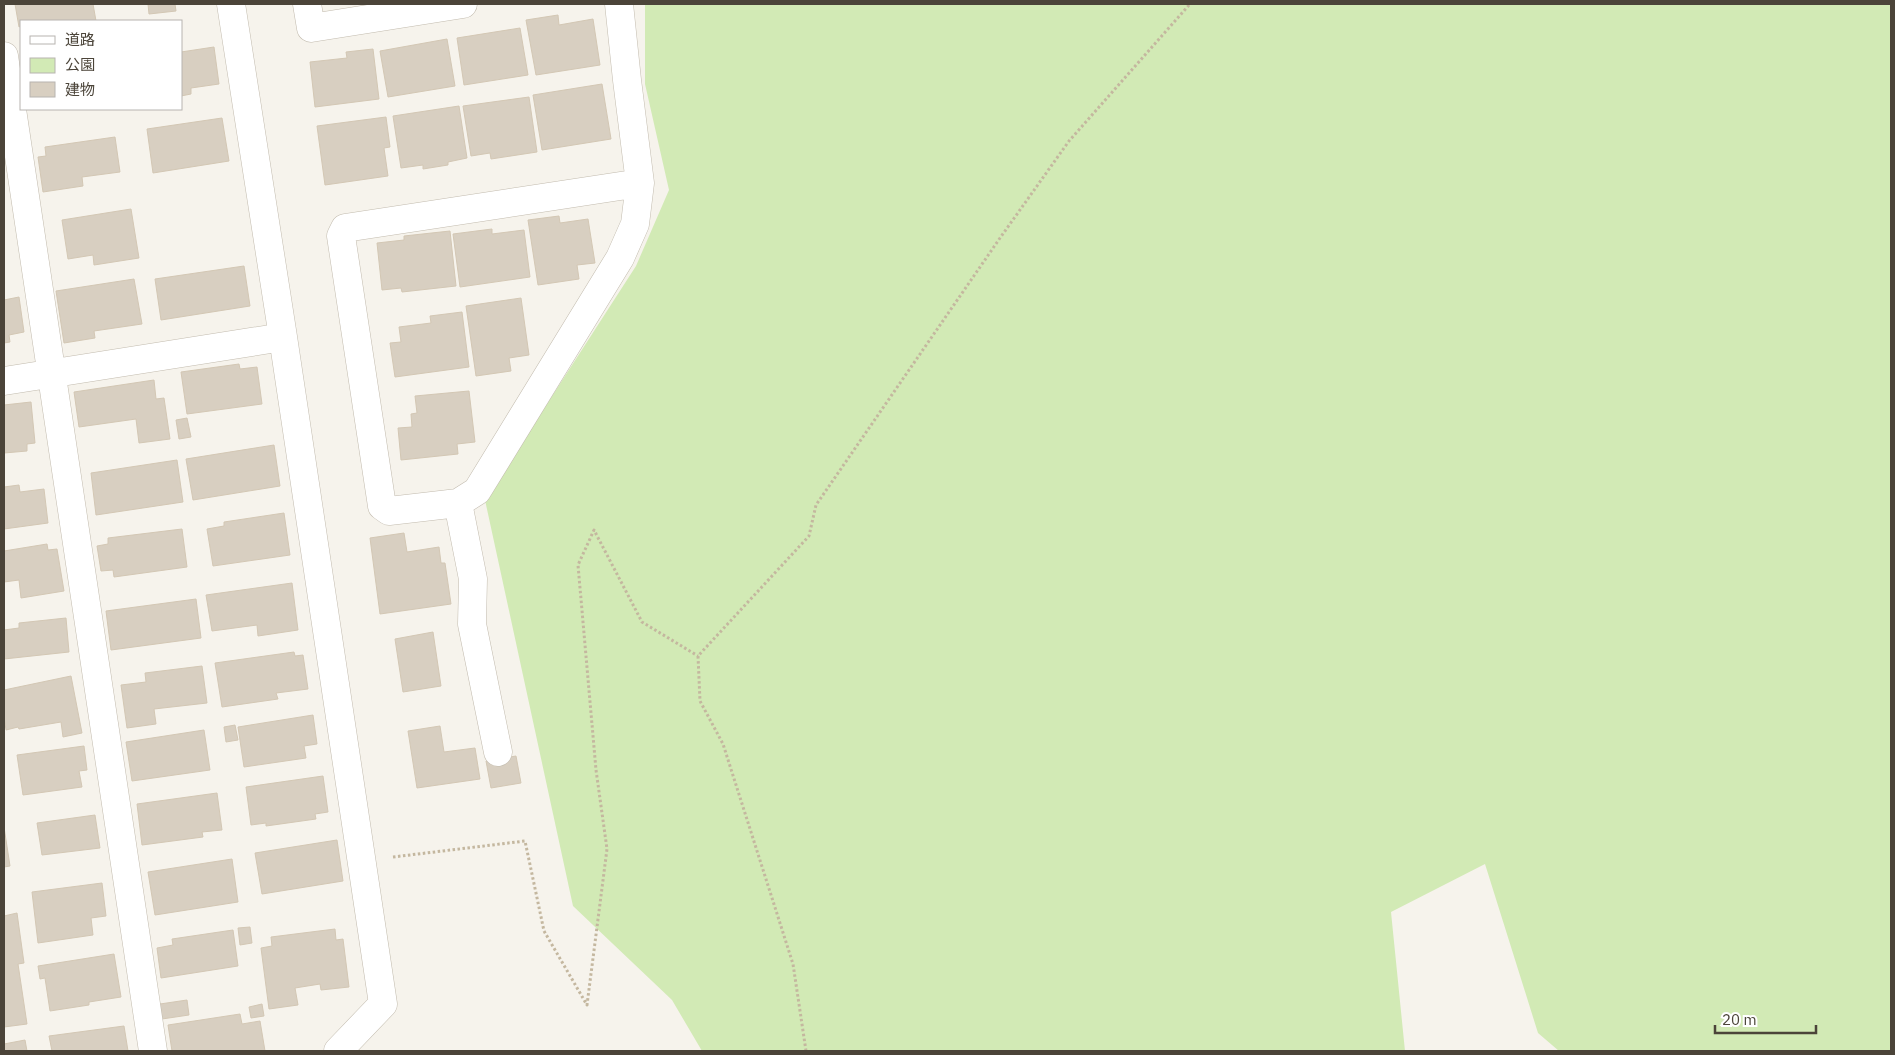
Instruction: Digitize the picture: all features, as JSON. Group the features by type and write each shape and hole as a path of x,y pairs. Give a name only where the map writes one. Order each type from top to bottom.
{"street":[{"path":"231,4 383,1004 338,1051"},
{"path":"307,4 311,28 463,4"},
{"path":"619,4 640,182 635,224 620,258 477,491 458,503 388,511 382,506 341,236 345,228 640,182"},
{"path":"4,56 153,1051"},
{"path":"4,381 283,337"},
{"path":"458,503 473,579 472,624 498,752"}],"path":[{"path":"806,1051 792,964 723,744 700,701 698,656 809,536 816,505 1069,141 1190,4"},
{"path":"360,862 525,841 544,931 588,1005 607,849 596,770 578,565 594,530 642,622 698,656"}],"green space":[{"path":"645,4 1891,4 1891,1051 1559,1051 1538,1033 1485,864 1391,912 1405,1051 702,1051 672,1000 573,906 485,500 636,266 669,190 645,84"}],"building":[{"path":"15,4 93,4 96,20 20,20 19,27"},
{"path":"148,4 175,4 176,11 149,14"},
{"path":"558,15 559,25 593,19 600,65 536,75 526,20"},
{"path":"520,28 528,75 464,85 457,38"},
{"path":"447,39 455,86 388,97 380,51"},
{"path":"214,47 219,84 191,88 191,94 182,96 182,52"},
{"path":"373,49 379,99 315,107 310,62 347,58 346,52"},
{"path":"602,84 611,139 542,150 533,95"},
{"path":"529,97 537,152 491,159 490,153 471,156 463,106"},
{"path":"459,106 467,158 448,162 448,165 423,169 423,165 401,168 393,116"},
{"path":"386,117 390,147 384,148 388,176 325,185 317,126"},
{"path":"222,118 229,161 153,173 147,129"},
{"path":"115,137 120,172 82,177 83,186 43,192 38,157 46,156 45,147"},
{"path":"131,209 139,258 94,265 93,255 68,259 62,220"},
{"path":"559,216 560,223 588,219 595,263 577,265 579,279 538,285 528,220"},
{"path":"492,229 492,234 524,230 530,277 460,287 453,234"},
{"path":"450,231 456,286 402,292 401,288 382,290 377,243 404,240 404,236"},
{"path":"244,266 250,306 161,320 155,279"},
{"path":"134,279 142,324 94,331 95,338 64,343 56,291"},
{"path":"19,297 24,332 9,335 10,342 4,343 4,300"},
{"path":"521,298 529,355 509,358 511,371 476,376 466,306"},
{"path":"462,312 469,367 395,377 390,343 401,342 399,327 431,323 430,316"},
{"path":"239,364 240,369 257,367 262,404 187,414 181,372"},
{"path":"154,380 156,399 164,398 170,439 139,443 136,419 79,427 74,392"},
{"path":"469,391 475,442 457,444 458,454 401,460 398,428 412,427 411,414 417,413 415,396"},
{"path":"31,402 35,443 27,444 27,451 4,453 4,405"},
{"path":"187,418 191,437 179,439 176,420"},
{"path":"274,445 280,486 193,500 186,459"},
{"path":"177,460 183,502 96,515 91,473"},
{"path":"19,485 20,492 44,489 48,523 4,529 4,487"},
{"path":"284,513 290,555 213,566 207,529 224,526 224,522"},
{"path":"182,529 187,567 114,577 113,570 101,571 97,546 108,544 108,538"},
{"path":"404,533 407,552 439,547 441,563 445,563 451,604 380,614 370,538"},
{"path":"47,544 48,550 57,549 64,591 21,598 19,580 4,582 4,551"},
{"path":"292,583 298,630 258,636 257,625 212,631 206,595"},
{"path":"196,599 201,638 111,650 106,611"},
{"path":"66,618 69,652 4,659 4,630 19,628 19,623"},
{"path":"433,632 441,686 403,692 395,639"},
{"path":"294,652 295,656 303,655 308,689 276,693 278,699 222,707 215,663"},
{"path":"202,666 207,703 154,709 156,724 127,728 121,685 146,682 145,673"},
{"path":"71,676 82,733 63,737 61,722 6,730 4,690"},
{"path":"313,715 317,744 304,746 306,758 244,767 238,727"},
{"path":"235,725 238,740 226,742 224,727"},
{"path":"440,726 444,752 475,748 480,779 417,788 408,731"},
{"path":"204,730 210,770 132,781 126,742"},
{"path":"84,746 87,770 79,771 82,787 23,795 17,755"},
{"path":"516,756 521,783 491,788 486,761"},
{"path":"323,776 328,812 315,814 316,819 266,826 266,823 251,825 246,787"},
{"path":"217,793 222,830 202,832 203,837 142,845 137,804"},
{"path":"95,815 100,848 42,855 37,823"},
{"path":"4,827 10,866 4,867"},
{"path":"337,840 343,881 262,894 255,853"},
{"path":"232,859 238,902 155,915 148,872"},
{"path":"102,883 106,916 91,918 93,935 38,943 32,892"},
{"path":"17,913 24,963 18,964 27,1024 4,1027 4,916"},
{"path":"250,927 252,943 240,945 238,928"},
{"path":"335,929 336,940 343,939 349,987 321,990 320,984 295,988 298,1005 269,1009 261,948 272,946 271,937"},
{"path":"233,930 238,966 161,978 157,948 173,945 172,939"},
{"path":"114,954 121,997 89,1002 89,1005 50,1011 45,978 40,979 38,966"},
{"path":"187,1000 189,1015 162,1019 160,1004"},
{"path":"262,1004 264,1016 251,1018 249,1007"},
{"path":"240,1014 242,1024 260,1021 265,1051 172,1051 168,1025"},
{"path":"124,1026 128,1051 52,1051 49,1036"},
{"path":"25,1040 27,1051 4,1051 4,1044"}]}
